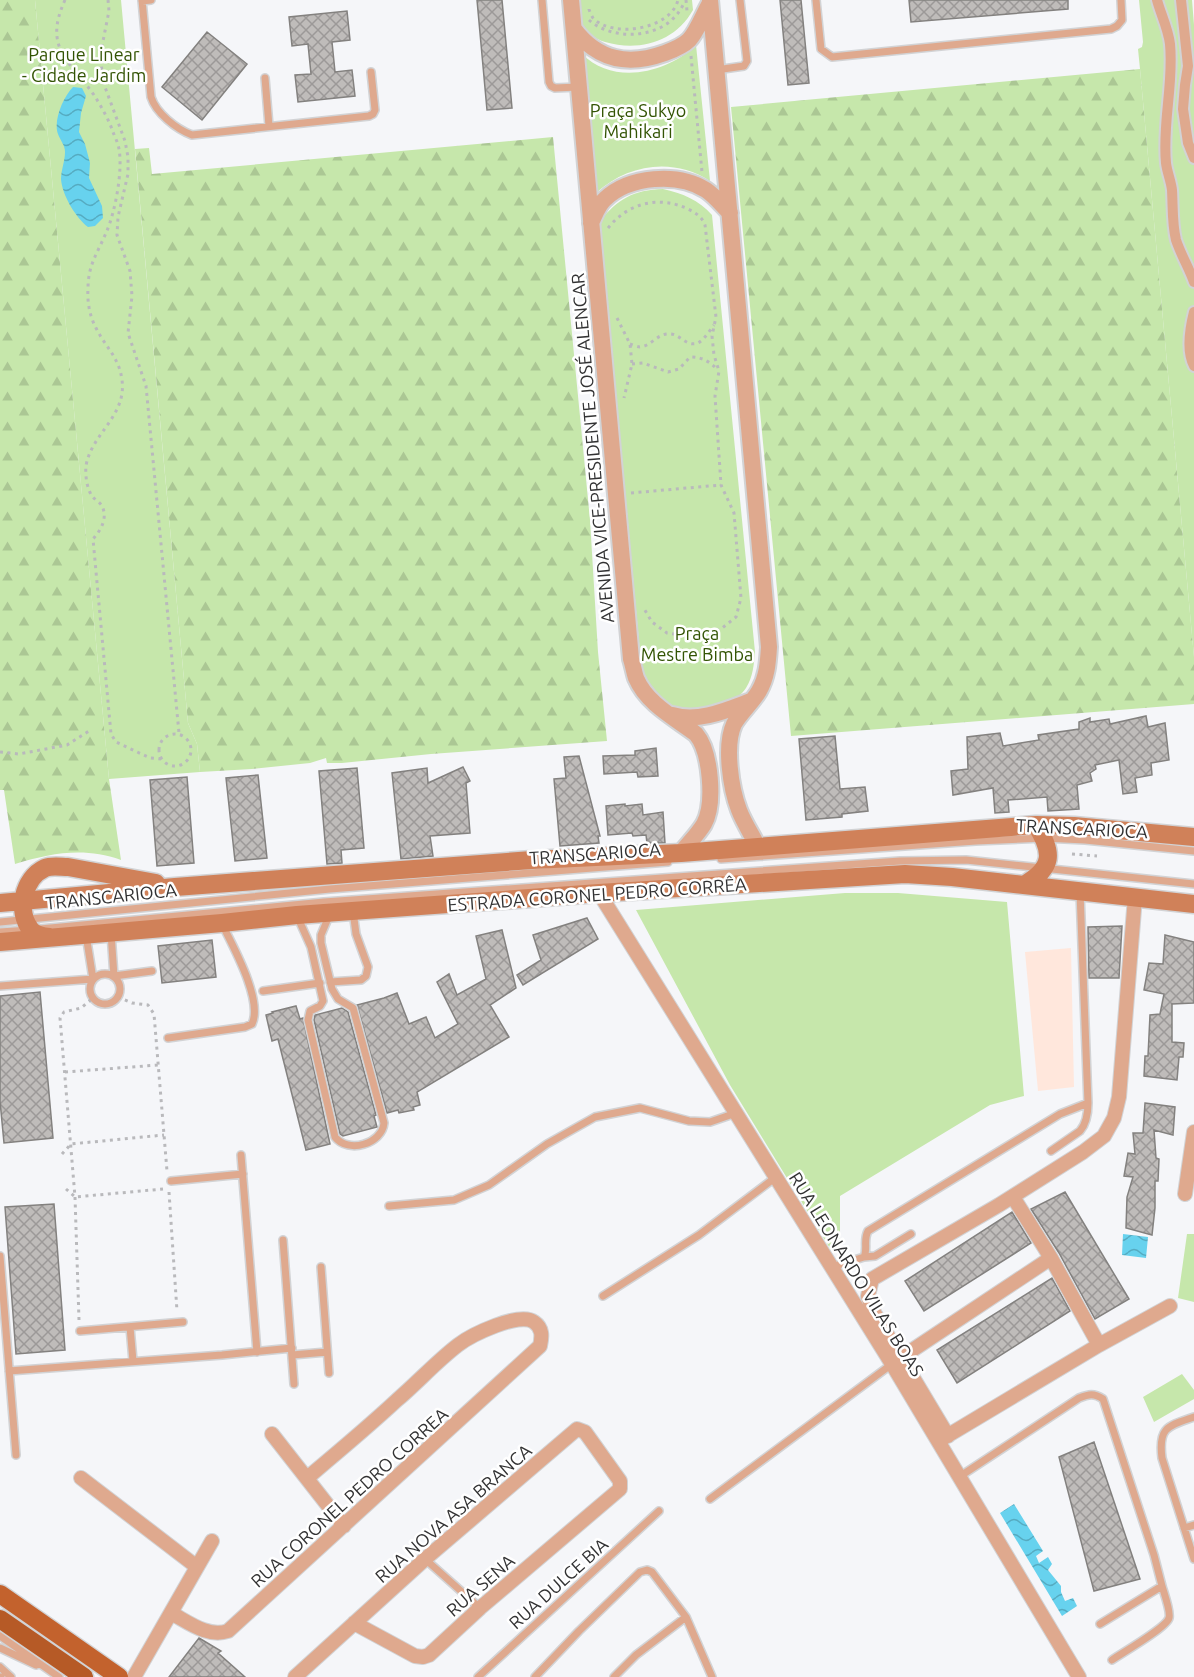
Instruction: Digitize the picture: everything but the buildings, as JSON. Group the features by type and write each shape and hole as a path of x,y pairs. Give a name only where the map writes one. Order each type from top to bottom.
{"highway":[{"path":"0,1618 84,1677"}],"main road":[{"name":"ESTRADA CORONEL PEDRO CORRÊA","path":"0,903 532,860 679,857 758,847 1040,832 1074,826 1194,837"},
{"path":"1024,885 1037,877 1045,868 1047,855 1040,832"},
{"path":"54,938 36,933 29,925 23,901 30,880 44,869 55,866 176,887"},
{"name":"ESTRADA CORONEL PEDRO CORRÊA","path":"0,942 297,915 599,892 905,874 952,877 1194,904"},
{"path":"0,1594 119,1677"}],"street":[{"name":"AVENIDA VICE-PRESIDENTE JOSÉ ALENCAR","path":"571,0 579,86 598,227 631,659 636,678 644,692 656,705 701,740 708,770 710,795 705,823 679,857"},
{"path":"1157,0 1166,23 1170,45 1170,89 1165,127 1166,165 1172,191 1173,220 1178,245 1194,282"},
{"path":"1181,0 1188,66 1183,109 1188,143 1194,158"},
{"path":"574,29 589,45 604,55 622,60 641,60 675,50 690,39 710,2"},
{"path":"710,2 770,647 768,670 759,691 733,726 729,763 739,810 758,847"},
{"path":"598,227 603,200 634,182 653,178 688,183 704,189 729,213"},
{"path":"1194,312 1190,328 1191,360 1194,366"},
{"path":"669,714 679,717 706,716 751,701"},
{"name":"RUA LEONARDO VILAS BOAS","path":"599,892 832,1268 896,1360 943,1439 959,1477 1078,1676"},
{"path":"1051,1258 896,1360 868,1296 872,1279 1013,1197 1104,1136 1114,1118 1119,1096 1135,897"},
{"path":"1185,1194 1194,1132"},
{"path":"1013,1197 1051,1258 1099,1345"},
{"path":"943,1439 1099,1345 1170,1306"},
{"name":"RUA CORONEL PEDRO CORREA","path":"171,1613 209,1632 219,1634 228,1631 540,1347 541,1330 532,1320 515,1320 481,1331 459,1344 360,1434 307,1478"},
{"name":"RUA NOVA ASA BRANCA","path":"295,1677 425,1559 577,1429 585,1432 620,1480 620,1489"},
{"path":"272,1434 344,1526"},
{"path":"81,1478 197,1567"},
{"name":"RUA SENA","path":"354,1623 415,1656 429,1655 480,1608 620,1489"},
{"path":"134,1677 212,1542"}],"lane":[{"path":"151,0 142,0 153,104 184,132 192,135 369,116 375,110 371,72"},
{"path":"542,0 549,82 555,88 579,86"},
{"path":"716,70 744,66 747,61 740,0"},
{"path":"816,0 821,50 832,57 1111,29 1122,20 1121,0"},
{"path":"265,78 269,126"},
{"name":"TRANSCARIOCA","path":"713,859 976,841 1040,832 1085,840 1194,851"},
{"name":"TRANSCARIOCA","path":"0,932 29,925 342,888 679,857"},
{"name":"TRANSCARIOCA","path":"0,922 29,925 900,861 966,860 1194,884"},
{"path":"1050,1150 1080,1131 1088,1115 1080,892"},
{"path":"331,985 361,980 366,976 368,967 356,934 353,911"},
{"path":"297,915 311,947 323,1004 310,1011 308,1020 335,1137 339,1142 348,1146 370,1141 381,1134 384,1123 353,1008 338,999 331,985 321,943 321,935 330,913"},
{"path":"168,1038 245,1027 252,1024 256,1017 245,969 222,923"},
{"path":"111,933 114,976 120,987 118,997 111,1003 104,1004 93,998 90,985 97,975 103,973 114,976 152,971"},
{"path":"86,935 93,979"},
{"path":"0,986 93,979"},
{"path":"263,991 321,987"},
{"path":"864,1257 866,1254 865,1236 868,1231 1060,1114 1088,1103"},
{"path":"389,1206 454,1200 489,1185 547,1144 595,1117 640,1108 689,1121 710,1122 736,1113"},
{"path":"241,1155 257,1352"},
{"path":"170,1179 243,1174"},
{"path":"603,1296 699,1235 776,1178"},
{"path":"832,1268 864,1257 875,1256 911,1234"},
{"path":"284,1240 294,1384"},
{"path":"0,1256 16,1455"},
{"path":"321,1267 329,1373"},
{"path":"80,1331 181,1323"},
{"path":"130,1327 133,1361"},
{"path":"9,1371 257,1352 327,1352"},
{"path":"710,1499 896,1360"},
{"path":"959,1477 1079,1398 1090,1394 1103,1399 1154,1555 1170,1615 1169,1620 1161,1628 1112,1660"},
{"path":"1194,1417 1164,1430 1160,1441 1162,1458 1194,1559"},
{"name":"RUA DULCE BIA","path":"478,1677 659,1511"},
{"path":"1184,1528 1194,1525"},
{"path":"425,1559 480,1608"},
{"path":"535,1677 579,1631 644,1570 652,1572 686,1617 712,1677"},
{"path":"1100,1623 1162,1586"},
{"path":"614,1677 636,1655 686,1617"},
{"path":"0,1636 59,1677"},
{"path":"0,1648 52,1672"},
{"path":"0,1667 10,1677"}],"path":[{"path":"65,0 56,29 59,47 67,62 95,96 112,129 119,149 120,170 117,193 107,231 92,263 88,289 89,309 96,328 119,364 123,383 121,402 116,414 90,450 86,467 87,486 92,496 102,505 104,515 103,527 93,539 111,734 116,742 150,758 161,759 172,766 178,766 189,759 192,747 185,736 179,733 166,736 162,740 159,753 161,759"},
{"path":"108,0 109,11 101,51 102,79 125,141 128,157 128,174 118,217 117,235 130,271 132,296 128,333 146,386 179,733"},
{"path":"588,4 593,17 603,24 626,29 662,20 677,6 678,0"},
{"path":"583,14 606,31 621,34 647,33 670,22 686,0"},
{"path":"686,0 704,189"},
{"path":"598,227 633,207 655,201 680,205 694,212 705,225"},
{"path":"641,604 652,622 667,633 689,636 721,629 736,617 741,598 734,513 721,485 715,396 719,371 712,336 716,317 705,225 706,216"},
{"path":"615,315 630,344 632,364 623,402"},
{"path":"630,344 640,347 662,335 672,334 689,344 697,343 715,323"},
{"path":"632,364 643,363 668,372 679,369 690,357 698,357 708,361 719,371"},
{"path":"631,493 721,485"},
{"path":"0,752 19,754 67,745 89,731"},
{"path":"1072,854 1097,856"},
{"path":"118,997 132,1003 148,1005 154,1014 170,1179"},
{"path":"80,1331 75,1197 60,1018 64,1012 81,1008 93,998"},
{"path":"65,1072 158,1065"},
{"path":"62,1154 71,1144 164,1135"},
{"path":"66,1189 75,1197 169,1188 181,1323"}],"shaded area":[{"path":"1071,948 1074,1087 1038,1091 1025,952"}],"green space":[{"path":"0,0 35,0 109,779 121,860 94,854 68,853 15,864 4,790 0,790"},
{"name":"Parque Linear - Cidade Jardim","path":"35,0 121,0 188,723 197,744 200,772 109,779"},
{"path":"577,0 692,0 693,10 676,30 666,37 643,45 618,45 598,39 585,29 578,17"},
{"path":"1139,0 1192,0 1194,25 1194,657 1138,49 1142,47 1143,42"},
{"name":"Praça Sukyo Mahikari","path":"696,45 710,181 696,173 681,169 651,167 622,176 596,193 582,54 595,64 609,70 624,73 640,72 670,63"},
{"path":"1140,69 1194,657 1194,704 791,736 731,107"},
{"path":"553,137 590,520 598,652 607,741 342,763 327,763 326,758 310,763 200,772 197,744 188,723 135,149 149,148 152,174"},
{"name":"Praça Mestre Bimba","path":"663,189 690,198 712,215 755,652 750,679 740,695 721,705 699,710 678,708 664,702 653,691 642,674 600,221 613,207 627,197 643,191"},
{"path":"845,893 898,893 1007,902 1024,1096 990,1105 840,1196 840,1242 831,1250 730,1085 636,910"},
{"path":"1187,1234 1194,1234 1194,1302 1178,1298"},
{"path":"1182,1374 1194,1390 1194,1399 1154,1422 1143,1397"}],"water":[{"path":"73,87 82,88 86,96 79,132 90,163 89,178 102,206 103,218 95,226 88,227 70,206 61,179 65,152 58,134 57,123 63,103"},
{"path":"1123,1234 1148,1237 1146,1258 1122,1255"},
{"path":"1014,1504 1043,1551 1036,1556 1039,1563 1048,1557 1052,1564 1048,1570 1061,1586 1065,1601 1073,1598 1077,1606 1062,1616 1000,1513"}]}
